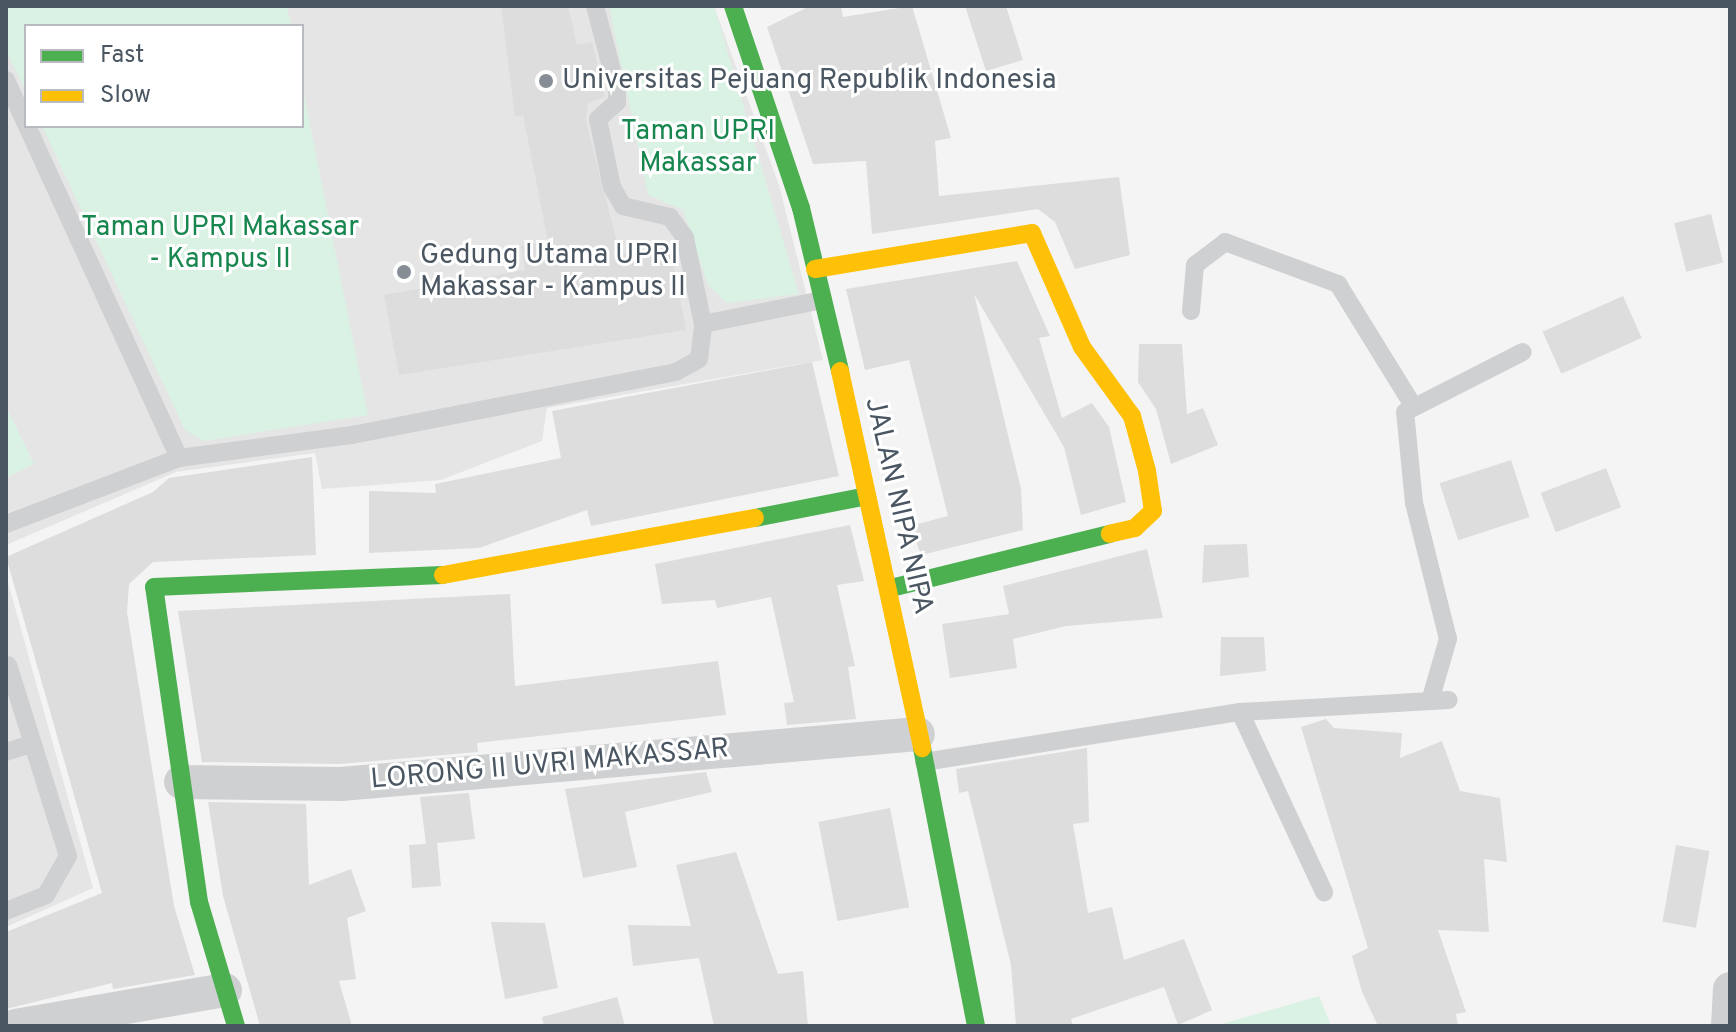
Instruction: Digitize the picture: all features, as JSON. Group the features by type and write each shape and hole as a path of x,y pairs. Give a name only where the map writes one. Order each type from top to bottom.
{"street":[{"name":"JALAN NIPA NIPA","path":"733,6 815,269 891,588 976,1026"},
{"path":"815,269 1032,233 1082,347 1132,416 1147,471 1153,511 1135,528 891,588"},
{"path":"236,1026 199,902 152,608 158,584 442,578 867,496"},
{"name":"LORONG II UVRI MAKASSAR","path":"181,782 386,781 921,748"},
{"path":"1728,1026 1730,989"},
{"path":"15,1026 225,990"}],"lane":[{"path":"6,524 179,458 352,435 676,372 699,359 703,324 685,238 670,217 623,206 612,187 598,119 617,102 617,89 595,6"},
{"path":"6,80 24,119"},
{"path":"28,128 179,458"},
{"path":"921,748 1240,712 1440,701 1448,639 1414,503 1405,428 1412,404 1338,284 1225,242 1195,265 1191,311"},
{"path":"703,324 822,300"},
{"path":"1412,404 1523,352"},
{"path":"6,911 46,895 68,856 30,744 7,663"},
{"path":"1240,712 1324,892"},
{"path":"6,752 30,744"}],"shaded area":[{"name":"Gedung Utama UPRI Makassar - Kampus II","path":"6,6 714,6 779,185 823,360 547,408 542,441 441,480 322,489 315,453 176,472 6,545"},
{"path":"6,575 93,888 6,927"}],"green space":[{"path":"6,6 287,6 291,24 24,24 24,88 6,50"},
{"name":"Taman UPRI Makassar","path":"609,6 714,6 799,294 727,303 708,285 683,210 648,195"},
{"name":"Taman UPRI Makassar - Kampus II","path":"304,94 368,415 204,441 185,430 43,128 304,128"},
{"path":"6,406 34,464 6,478"},
{"path":"1319,996 1331,1026 1215,1026"}],"building":[{"path":"501,6 568,6 577,45 592,42 605,97 588,103 586,121 620,254 670,244 686,330 399,375 384,295 525,270 521,246 548,241 523,115 515,117"},
{"path":"810,6 841,6 843,17 912,6 951,138 935,141 939,196 1119,177 1130,255 1075,269 1055,222 1038,209 872,234 866,161 813,164 767,27"},
{"path":"965,6 1006,6 1023,60 986,71"},
{"path":"1711,214 1723,263 1686,272 1674,223"},
{"path":"1017,261 1050,336 1039,338 1062,418 1092,403 1109,427 1126,502 1081,515 1064,447 974,294 1021,489 1023,530 921,555 910,526 948,516 909,360 865,370 846,289"},
{"path":"1623,296 1642,338 1561,374 1543,332"},
{"path":"1139,344 1182,344 1187,414 1203,408 1218,445 1171,464 1156,409 1138,382"},
{"path":"812,362 839,476 591,526 587,510 479,548 369,553 369,491 436,493 435,484 561,458 552,411"},
{"path":"312,457 316,555 153,562 129,584 127,612 174,906 195,975 113,989 112,983 6,1009 6,932 102,893 6,557 153,492 169,478"},
{"path":"1511,460 1530,517 1458,540 1440,483"},
{"path":"1606,468 1621,507 1556,532 1541,493"},
{"path":"850,525 864,581 837,585 855,666 848,667 856,719 787,725 784,703 794,702 771,597 717,608 715,600 662,604 655,564"},
{"path":"1247,544 1249,577 1202,583 1204,545"},
{"path":"1147,549 1163,618 1066,626 1013,639 1017,668 950,678 942,624 1009,614 1003,586"},
{"path":"510,594 515,686 718,661 726,715 477,743 478,752 340,764 202,762 178,611"},
{"path":"1221,637 1264,637 1266,671 1220,676"},
{"path":"1326,719 1334,728 1402,733 1400,758 1442,741 1460,791 1500,798 1507,862 1484,859 1489,932 1438,930 1466,1012 1456,1014 1458,1026 1378,1026 1362,992 1352,956 1368,948 1301,727"},
{"path":"1087,748 1089,822 1073,824 1088,913 1112,907 1124,960 1184,939 1212,1010 1178,1025 1164,987 1071,1019 1073,1026 1016,1026 1011,965 968,791 959,793 956,769"},
{"path":"706,772 712,792 625,812 637,867 583,878 565,789"},
{"path":"469,793 475,839 437,843 441,886 412,888 409,845 426,844 420,797"},
{"path":"208,802 306,804 309,885 351,869 366,911 347,918 356,979 339,981 352,1026 260,1026 223,896"},
{"path":"890,808 909,907 838,921 818,822"},
{"path":"1676,845 1709,851 1696,928 1662,922"},
{"path":"736,852 778,974 803,971 808,1026 714,1026 699,958 633,966 628,925 691,926 676,865"},
{"path":"491,922 545,923 558,988 505,999"},
{"path":"617,997 625,1026 544,1026 542,1017"}],"traffic: fast":[{"path":"733,6 801,208 840,371"},
{"path":"755,518 867,496"},
{"path":"891,588 1110,534"},
{"path":"236,1026 199,902 154,587 443,575"},
{"path":"922,748 976,1026"}],"traffic: slow":[{"path":"815,269 1032,233 1082,347 1132,416 1147,471 1153,511 1135,528 1110,534"},
{"path":"840,371 922,748"},
{"path":"443,575 755,518"}],"place":[{"name":"Universitas Pejuang Republik Indonesia","path":"546,81"},
{"name":"Gedung Utama UPRI Makassar - Kampus II","path":"404,272"}]}
